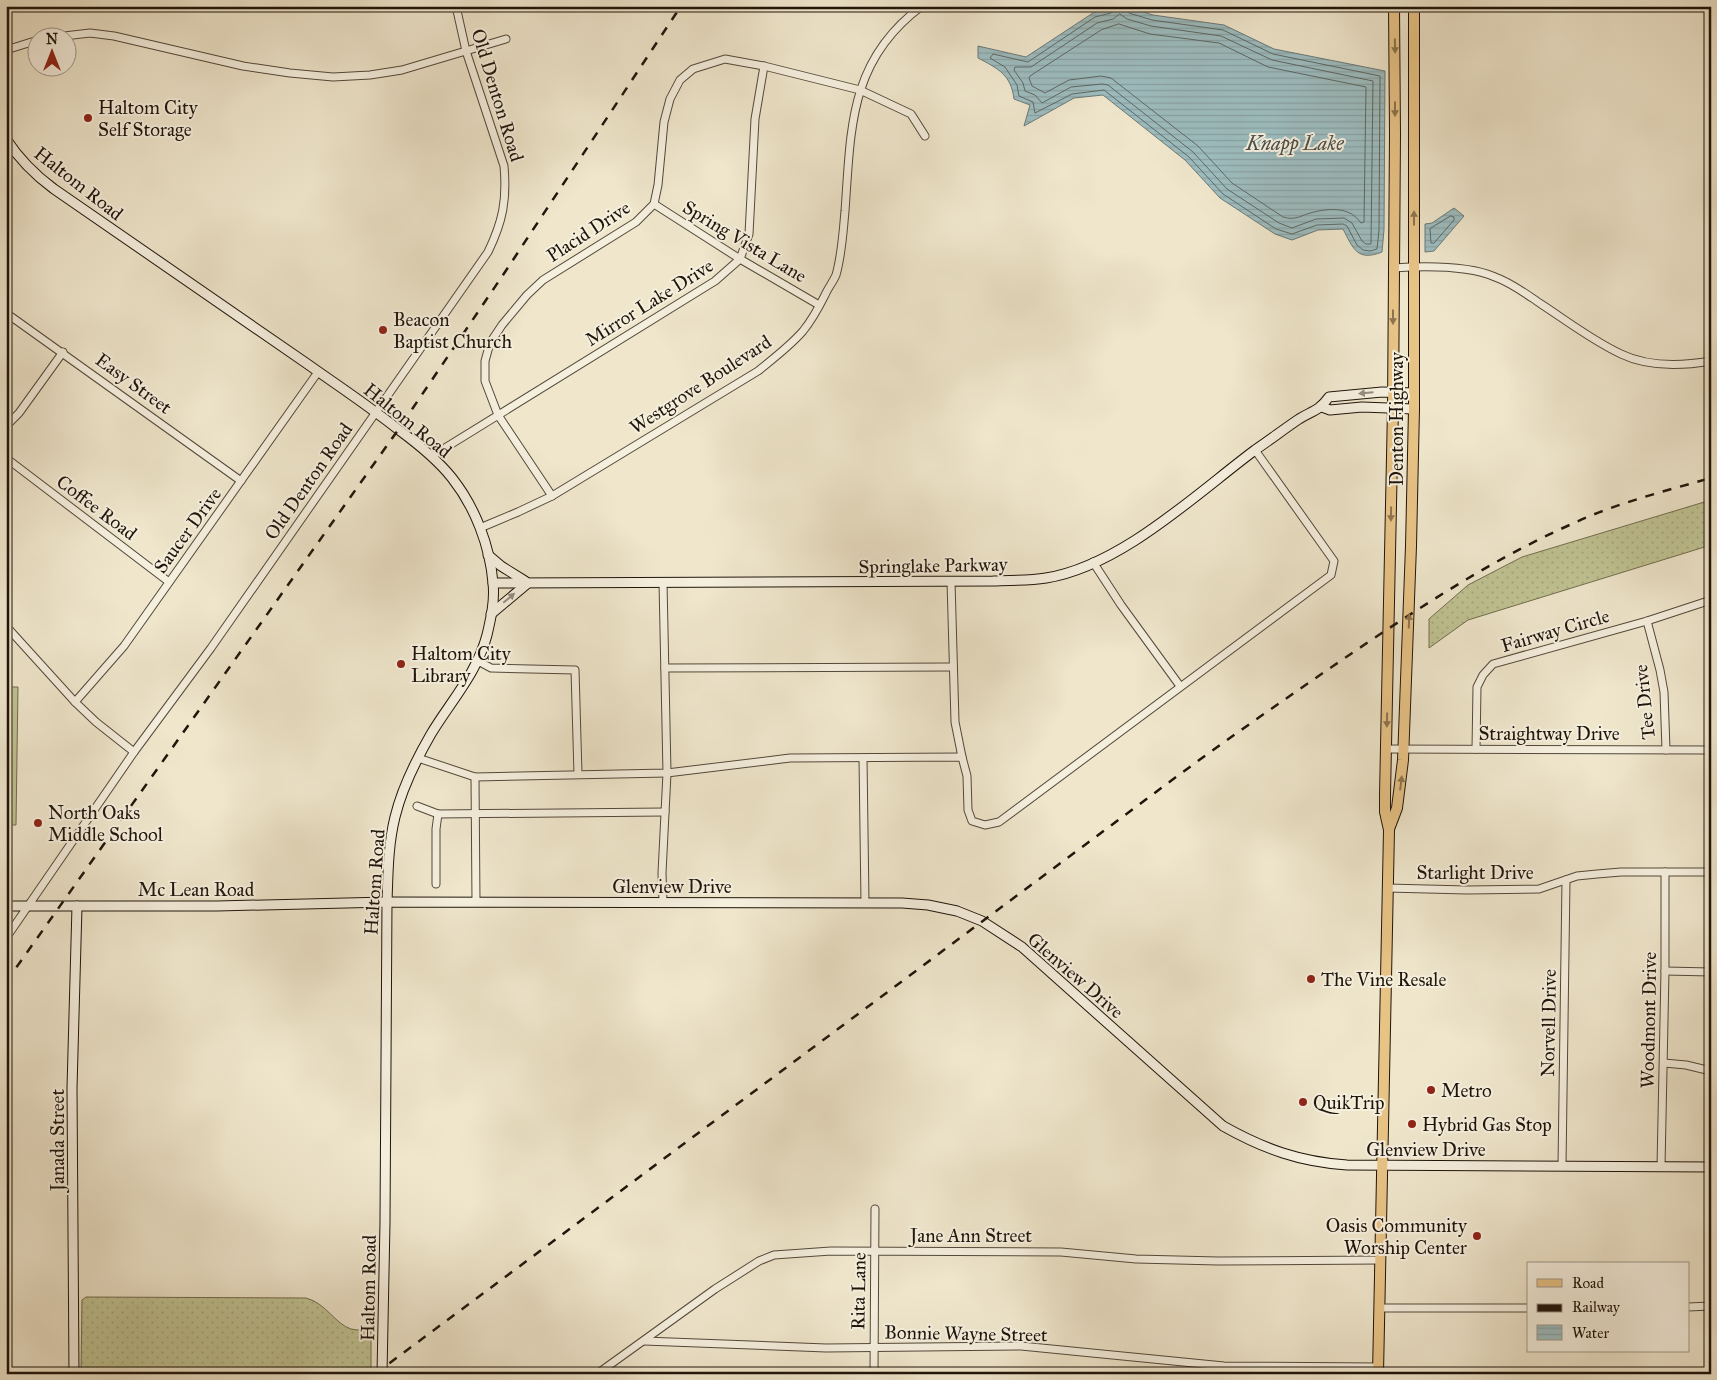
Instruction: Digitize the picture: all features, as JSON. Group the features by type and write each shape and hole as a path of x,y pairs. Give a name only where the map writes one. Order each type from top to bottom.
{"main road":[{"name":"Denton Highway","path":"1379,1370 1389,830 1385,812 1393,408 1394,6"},
{"path":"1407,6 1414,11"},
{"name":"Denton Highway","path":"1389,830 1397,808 1404,749 1412,537 1414,409 1414,11"},
{"name":"Haltom Road","path":"6,139 37,176 54,189 377,413 432,456 451,476 462,492 480,528 488,555 493,583 492,614 486,636 478,661 472,672 432,733 408,776 394,818 389,854 386,902 385,1213 382,1374"},
{"name":"Springlake Parkway","path":"493,583 951,582 1046,578 1094,562 1124,547 1300,418 1322,407 1329,397 1363,393 1414,393"},
{"path":"1322,407 1330,410 1362,407 1414,409"},
{"path":"488,555 506,570 528,583 492,614"},
{"name":"Mc Lean Road","path":"6,906 217,906 386,902"},
{"name":"Glenview Drive","path":"386,902 902,903 928,905 956,911 982,921 1022,947 1223,1126 1248,1140 1276,1152 1315,1162 1382,1165 1711,1168"},
{"name":"Janada Street","path":"74,1374 72,1088 77,906"}],"street":[{"name":"Old Denton Road","path":"6,938 134,752 211,648 377,413 488,252 499,230 504,210 506,184 504,166 466,52 456,6"},
{"name":"Westgrove Boulevard","path":"480,528 552,496 758,371 788,347 805,329 835,276 842,244 851,128 860,90 868,68 881,46 907,17 922,6"},
{"path":"78,34 90,33 114,36 244,66 333,77 370,75 402,70 506,39"},
{"path":"6,50 28,43"},
{"name":"Placid Drive","path":"552,496 498,415 485,381 485,361 490,343 502,324 543,280 636,222 654,204 658,185 664,122 670,99 680,80 693,69 724,59 764,66 860,90 911,114 924,136"},
{"name":"Mirror Lake Drive","path":"432,456 715,281 740,259 748,234 755,119 764,66"},
{"name":"Spring Vista Lane","path":"654,204 740,259 820,305"},
{"path":"1393,268 1414,267 1463,270 1493,276 1510,284 1622,355 1641,360 1679,365 1711,361"},
{"name":"Easy Street","path":"6,313 241,481"},
{"path":"6,426 19,413 63,352"},
{"name":"Saucer Drive","path":"76,702 124,646 318,372"},
{"path":"951,582 955,722 967,776 968,810 972,821 985,825 999,822 1331,575 1334,562 1255,450"},
{"name":"Coffee Road","path":"6,458 169,582"},
{"path":"1094,562 1120,605 1180,686"},
{"path":"663,582 668,772 662,873 663,902"},
{"name":"Fairway Circle","path":"1476,749 1477,687 1483,675 1493,664 1647,621 1711,600"},
{"name":"Tee Drive","path":"1647,621 1664,692 1666,750"},
{"path":"6,626 96,722 134,752"},
{"path":"478,661 491,668 575,670 578,774"},
{"path":"665,668 952,668"},
{"name":"Straightway Drive","path":"1386,749 1711,750"},
{"path":"418,758 476,777 668,772 790,758 962,756"},
{"path":"863,758 864,903"},
{"path":"476,777 476,902"},
{"path":"417,806 438,814 665,812"},
{"path":"436,884 436,829 438,814"},
{"name":"Woodmont Drive","path":"1661,1167 1664,1063 1665,872"},
{"name":"Starlight Drive","path":"1387,888 1492,891 1539,890 1577,876 1711,872"},
{"name":"Norvell Drive","path":"1562,1166 1566,880"},
{"path":"1665,971 1711,972"},
{"path":"1664,1063 1686,1064 1711,1071"},
{"name":"Rita Lane","path":"874,1374 875,1209"},
{"name":"Jane Ann Street","path":"597,1374 715,1289 765,1257 790,1253 876,1251 1062,1252 1136,1259 1381,1260"},
{"path":"1690,1307 1711,1306"},
{"path":"1380,1308 1527,1308"},
{"name":"Bonnie Wayne Street","path":"643,1341 874,1348 1020,1346 1224,1366 1379,1370"}],"green space":[{"path":"1711,500 1711,545 1468,620 1429,648 1429,619 1468,585 1522,557"},
{"path":"6,687 18,687 16,825 6,825"},
{"path":"86,1297 306,1298 319,1304 345,1326 354,1330 371,1331 371,1372 368,1374 81,1374 82,1300"}],"water":[{"name":"Knapp Lake","path":"1111,8 1130,8 1153,15 1224,25 1274,49 1385,71 1384,230 1382,252 1374,255 1361,254 1353,247 1343,229 1318,230 1292,240 1275,234 1220,198 1185,160 1103,95 1074,98 1024,126 1030,105 1014,99 1007,78 998,69 978,58 978,46 1026,57 1093,13"},
{"path":"1454,208 1464,216 1434,251 1425,252 1425,224 1432,223"}],"railway":[{"path":"6,982 398,430 681,6"},
{"path":"375,1374 1172,780 1264,714 1410,614 1490,565 1545,536 1607,509 1711,478"}],"place":[{"name":"Haltom City Self Storage","path":"88,118"},
{"name":"Beacon Baptist Church","path":"383,330"},
{"name":"Haltom City Library","path":"401,664"},
{"name":"North Oaks Middle School","path":"38,823"},
{"name":"The Vine Resale","path":"1311,979"},
{"name":"Metro","path":"1431,1090"},
{"name":"QuikTrip","path":"1303,1102"},
{"name":"Hybrid Gas Stop","path":"1412,1124"},
{"name":"Oasis Community Worship Center","path":"1477,1236"}]}
